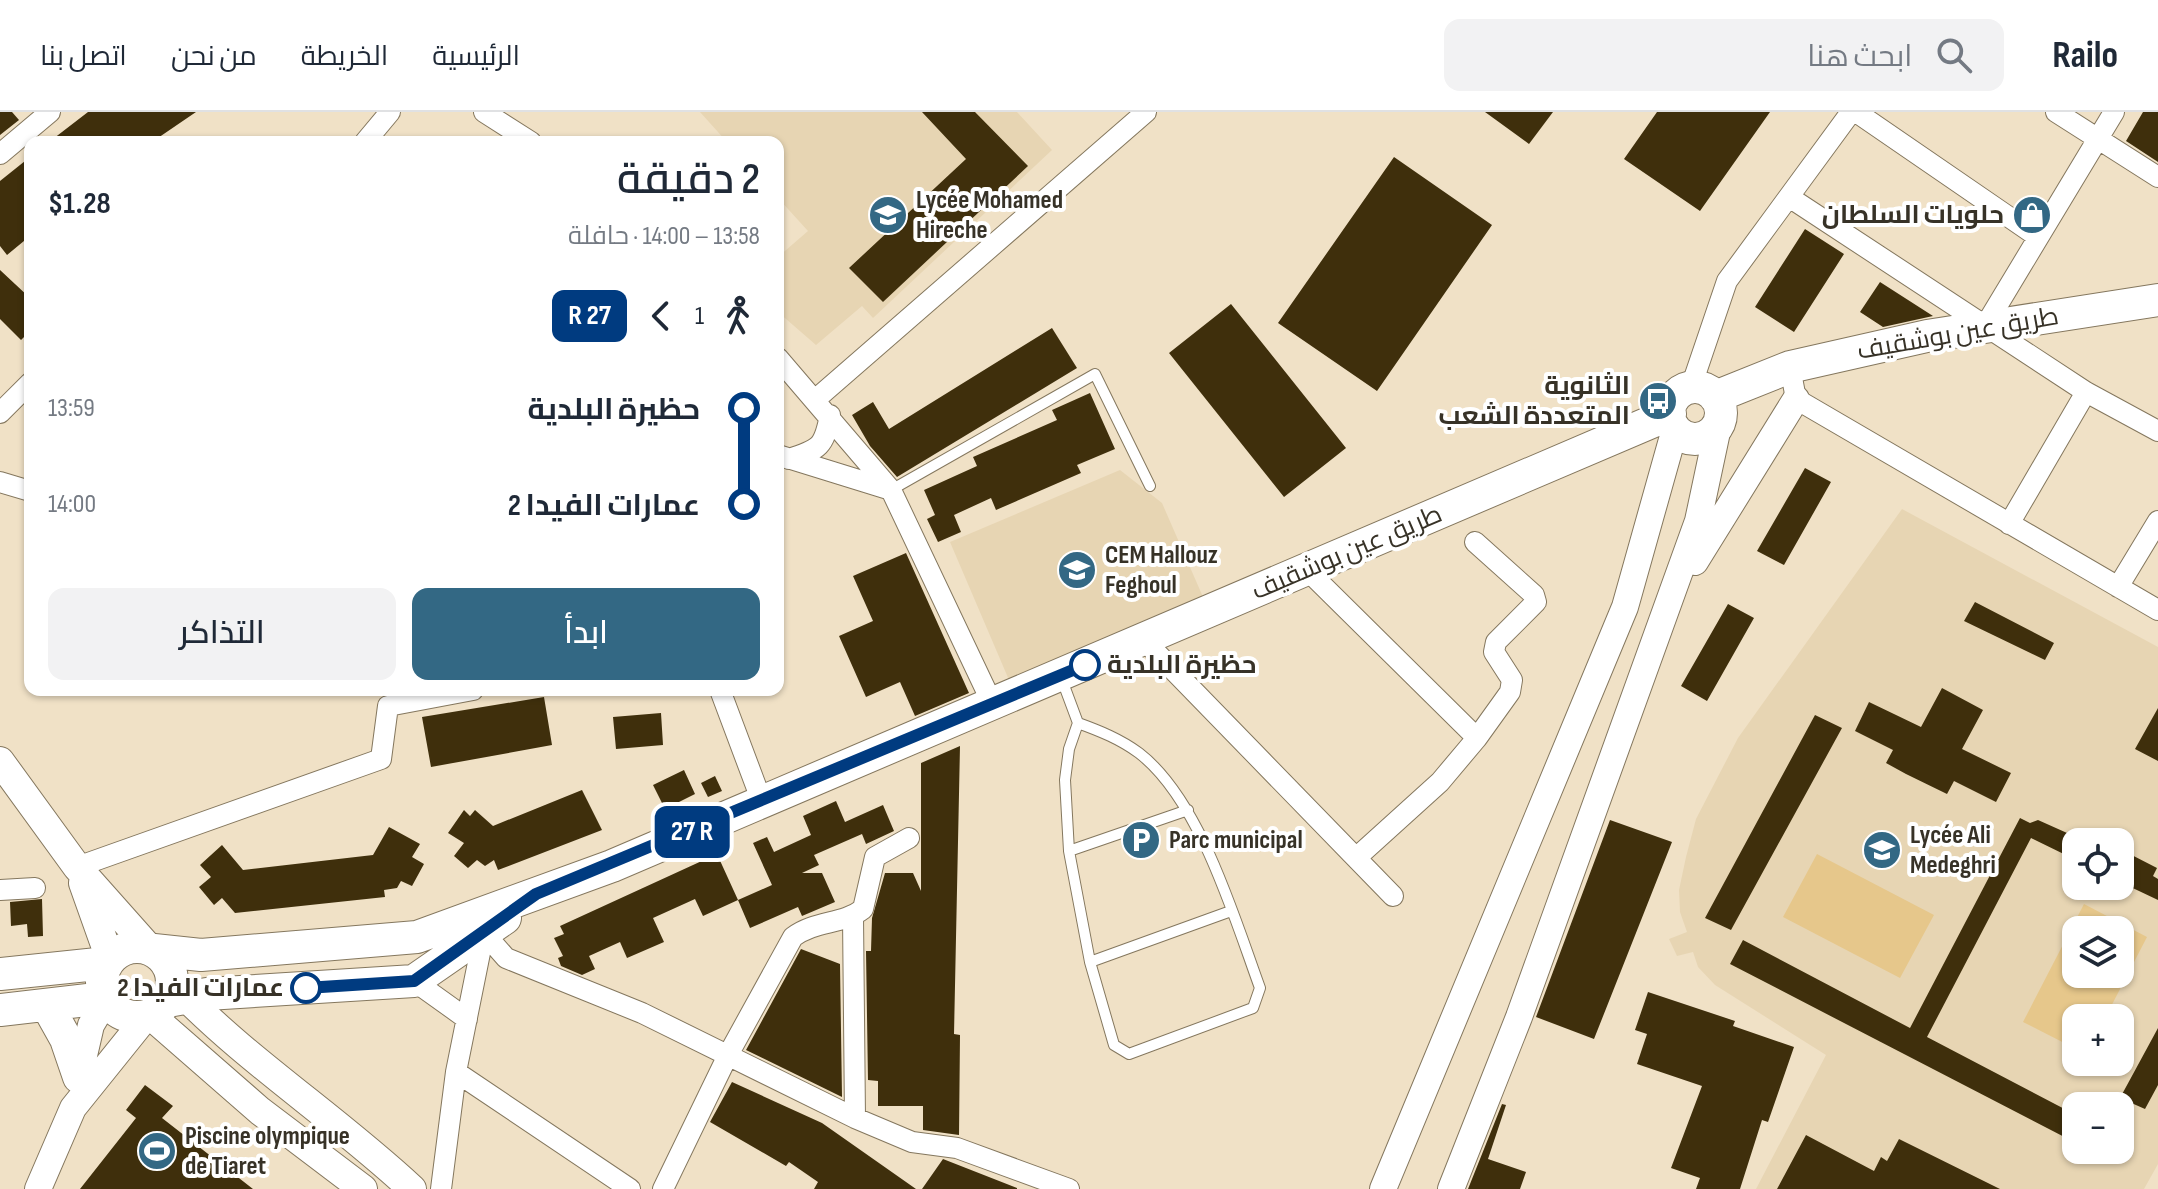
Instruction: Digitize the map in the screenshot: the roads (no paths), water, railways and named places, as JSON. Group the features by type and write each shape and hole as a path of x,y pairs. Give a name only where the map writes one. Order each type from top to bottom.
{"main road":[{"name":"طريق عين بوشقيف","path":"536,894 993,705 1307,570 1672,422 1690,439 1699,439 1708,404 1790,367 1985,326 2158,300"},
{"path":"1672,422 1676,396 1708,404"},
{"path":"0,761 77,867 169,965 164,1003 260,1111 363,1189"},
{"path":"77,867 108,961 102,981 106,999 123,1015 164,1003 414,981 536,894"},
{"path":"0,974 108,961 132,947 201,955 417,937 536,894"},
{"path":"0,1010 106,999"},
{"path":"164,1003 284,1082 362,1143 412,1189"},
{"path":"47,1005 66,1039 76,1093"}],"street":[{"path":"370,136 390,112"},
{"path":"484,112 522,136"},
{"path":"816,399 1146,112"},
{"path":"1451,1189 1519,1017 1698,521 1708,404 1727,281 1854,112 2038,237"},
{"path":"2056,112 2158,177"},
{"path":"1985,326 2114,112"},
{"path":"0,154 40,115"},
{"path":"1789,197 2086,392 2158,431"},
{"path":"784,364 891,490 993,705"},
{"path":"1666,610 1796,399 1790,367"},
{"path":"0,413 24,389"},
{"path":"2009,524 2086,392"},
{"path":"1796,399 2158,610"},
{"path":"784,457 815,450 826,440 830,415"},
{"path":"1383,1189 1625,607 1672,422"},
{"path":"784,457 891,490"},
{"path":"0,482 24,489"},
{"path":"2118,587 2158,521"},
{"path":"1356,858 1440,782 1510,692 1512,680 1494,652 1496,642 1536,602 1534,595 1475,542"},
{"path":"1307,570 1477,738"},
{"path":"1144,640 1393,896"},
{"path":"77,867 381,759 388,706 441,696"},
{"path":"722,696 762,802"},
{"path":"663,1189 728,1055 793,937 808,926 853,916 863,909 875,857 909,838"},
{"path":"0,890 35,888"},
{"path":"853,916 855,1118"},
{"path":"441,1189 456,1072 484,933"},
{"path":"484,933 506,958 642,1013 855,1118 912,1142 957,1148 1069,1189"},
{"path":"414,981 467,1019"},
{"path":"38,1189 76,1093 91,1025 106,999"},
{"path":"76,1093 164,1003"},
{"path":"456,1072 630,1189"}],"lane":[{"path":"891,490 1095,374 1150,486"},
{"path":"1060,676 1078,723 1069,749 1065,780 1069,851 1090,962 1114,1045 1129,1054 1253,1008 1260,988 1188,810 1142,755 1111,735 1078,723"},
{"path":"1069,851 1188,810"},
{"path":"1090,962 1231,911"}],"place":[{"name":"Lycée Mohamed Hireche","path":"888,215"},
{"name":"حلويات السلطان","path":"2032,215"},
{"name":"الثانوية المتعددة الشعب","path":"1658,401"},
{"name":"CEM Hallouz Feghoul","path":"1077,570"},
{"name":"حظيرة البلدية","path":"1085,665"},
{"name":"Parc municipal","path":"1141,840"},
{"name":"Lycée Ali Medeghri","path":"1882,850"},
{"name":"عمارات الفيدا 2","path":"306,988"},
{"name":"Piscine olympique de Tiaret","path":"157,1151"}]}
